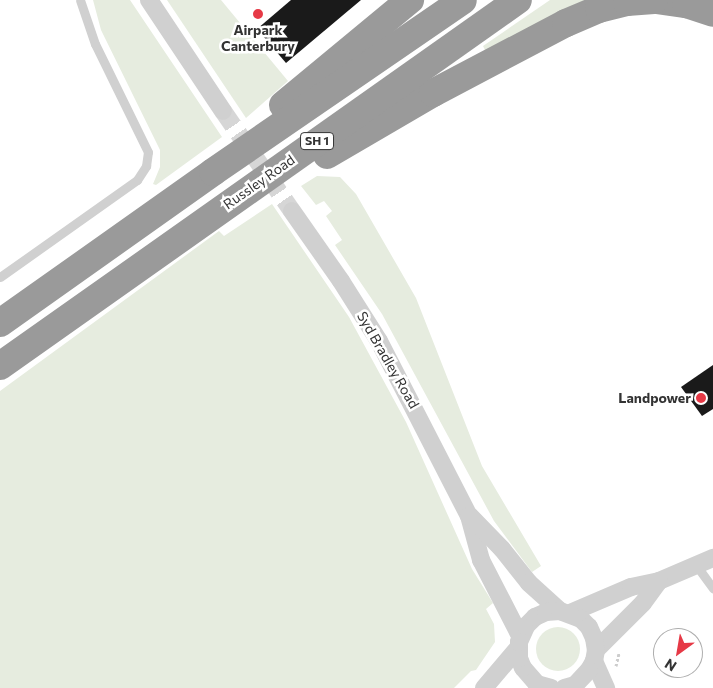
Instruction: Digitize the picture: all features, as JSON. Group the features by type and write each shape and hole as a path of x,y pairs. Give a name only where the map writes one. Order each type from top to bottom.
{"highway":[{"path":"213,172 282,106 410,0"},
{"name":"SH 1","path":"0,323 213,172 463,0"},
{"name":"Russley Road","path":"0,366 518,0"},
{"path":"172,245 399,112 513,50 598,9 627,2 655,0 686,4 713,13"}],"street":[{"path":"149,0 223,111"},
{"name":"Syd Bradley Road","path":"292,212 341,281 380,341 469,516 481,560 519,642 523,668 529,677 548,688"},
{"name":"Syd Bradley Road","path":"469,516 502,549 529,583 565,612 581,619 589,628 594,638 595,655"},
{"path":"484,688 519,642 526,626 535,617 546,612 565,612 631,587 660,581 713,558"},
{"path":"564,688 575,684 583,678 595,655 660,581"},
{"path":"595,655 606,688"}],"lane":[{"path":"0,277 137,180 146,166 148,152 95,44 83,14 80,0"},
{"path":"696,565 713,588"}],"path":[{"path":"615,671 620,650"}],"shaded area":[{"path":"93,0 130,0 222,137 156,185 153,184 160,167 160,150 101,30"},
{"path":"167,0 221,0 288,81 246,118"},
{"path":"550,0 599,0 487,54 483,46"},
{"path":"317,176 340,177 356,194 416,298 482,466 541,566 532,572 494,521 382,314 335,245 342,240 326,216 332,211 324,201 316,205 301,186"},
{"path":"272,204 349,317 406,422 472,569 493,603 486,609 494,624 495,642 476,670 471,671 454,688 0,688 0,391 219,231 224,236"},
{"path":"558,627 570,631 576,637 580,649 576,661 570,667 558,671 546,667 540,661 536,649 540,637 546,631"}],"building":[{"path":"291,0 361,0 286,63 257,29"},
{"name":"Landpower","path":"713,365 713,409 702,416 681,387"}],"tunnel":[{"path":"223,111 292,211"}],"place":[{"name":"Airpark Canterbury","path":"258,14"},
{"name":"Landpower","path":"701,398"}]}
